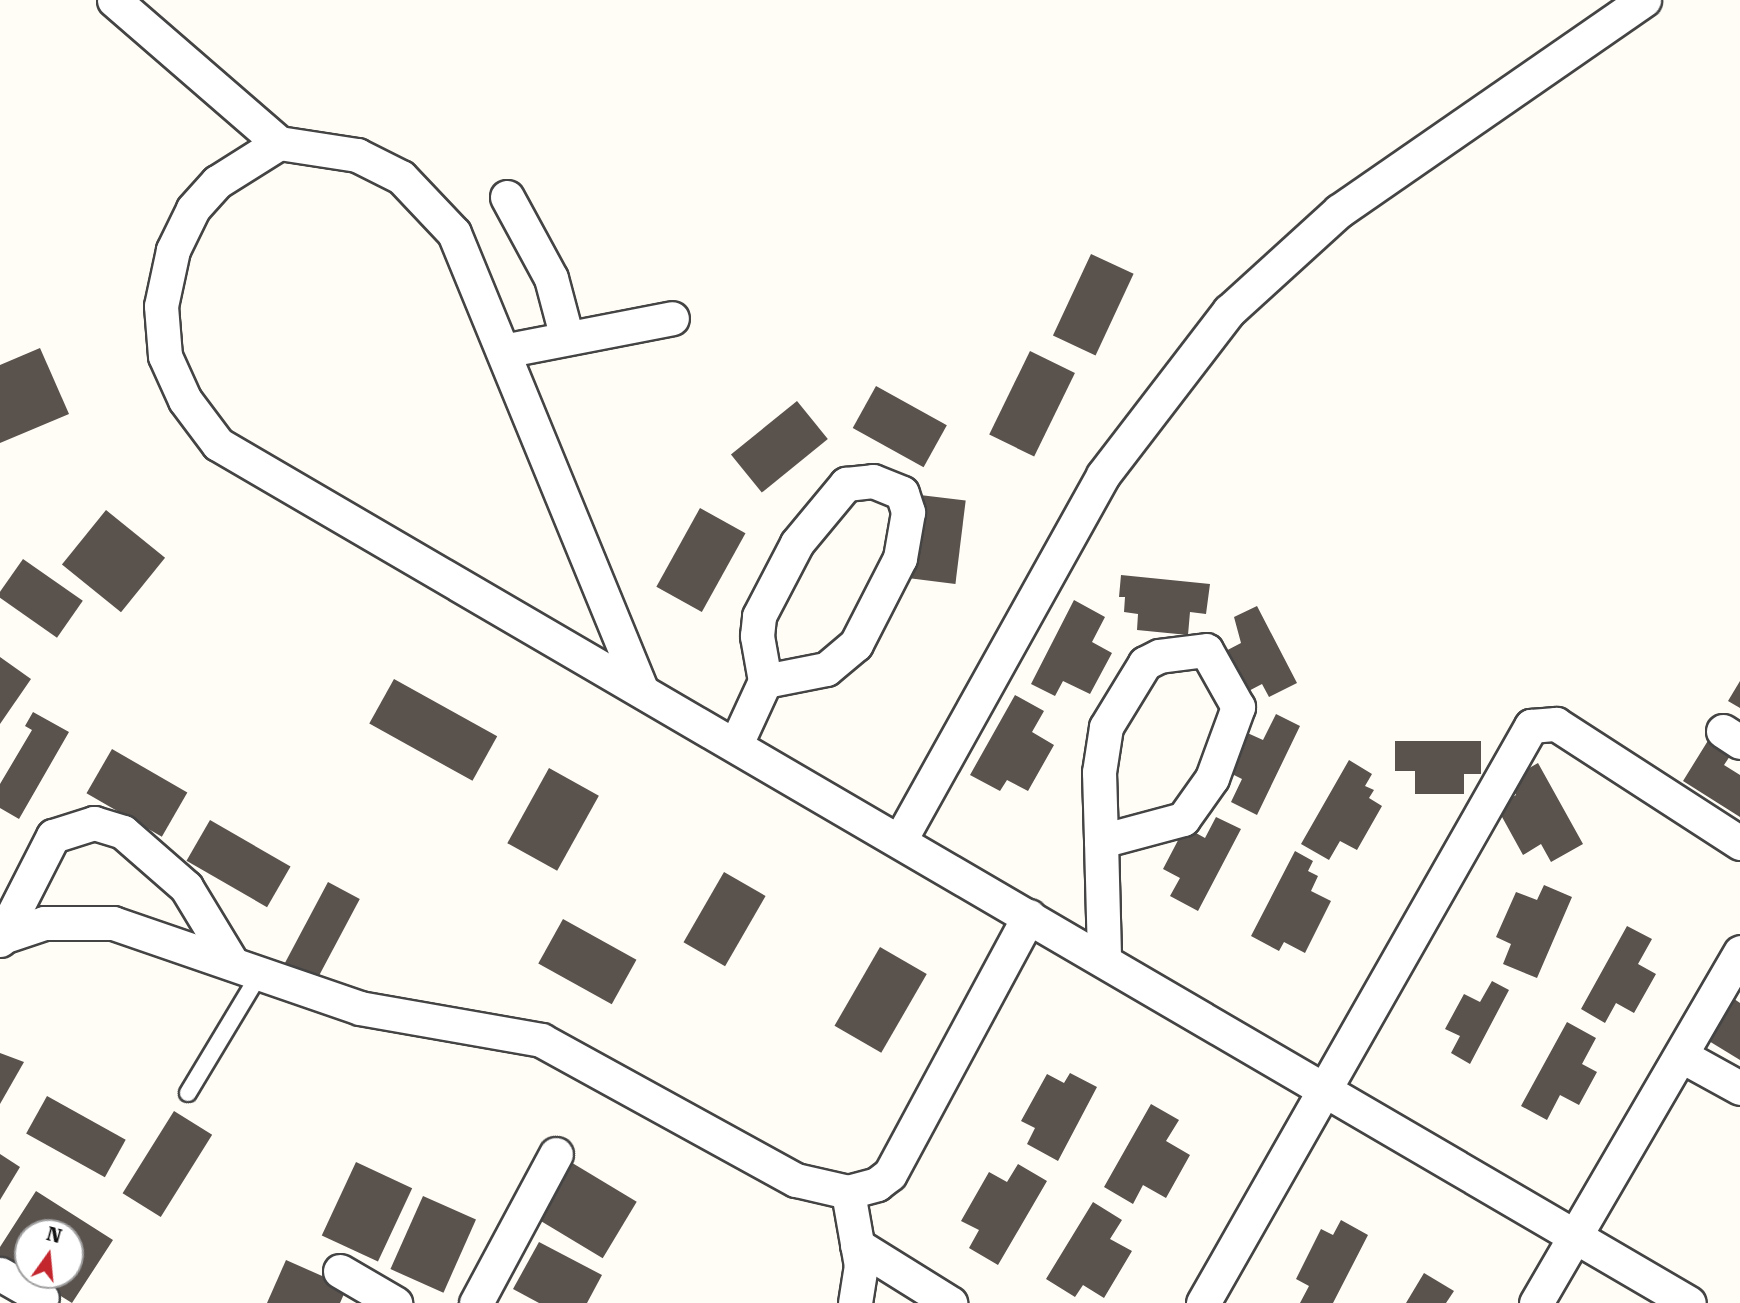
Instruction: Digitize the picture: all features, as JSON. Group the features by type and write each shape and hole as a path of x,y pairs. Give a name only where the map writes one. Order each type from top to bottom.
{"street":[{"path":"114,0 279,143 357,155 401,177 428,200 454,233 641,690"},
{"path":"900,840 1103,475 1229,311 1339,211 1604,12 1644,0"},
{"path":"279,143 217,182 193,209 173,250 161,306 165,356 184,400 218,444 259,472 736,744 1104,958 1577,1240 1689,1303"},
{"path":"507,197 551,278 567,338"},
{"path":"503,351 672,318"},
{"path":"736,744 765,681 757,636 759,615 797,543 846,484 873,481 902,493 908,512 900,558 856,644 826,669 765,681"},
{"path":"1101,841 1183,819 1212,778 1238,707 1206,650 1158,656 1145,663 1111,718 1099,772 1104,958"},
{"path":"1203,1303 1537,722 1556,724 1740,843"},
{"path":"2,938 38,857 53,836 94,823 122,832 186,887 246,969"},
{"path":"2,938 44,923 113,923 360,1008 541,1040 796,1180 848,1192 877,1184 890,1174 1029,916"},
{"path":"1536,1303 1577,1240 1740,952"},
{"path":"1682,1055 1740,1088"},
{"path":"476,1303 556,1154"},
{"path":"848,1192 861,1281 855,1303"},
{"path":"857,1245 950,1303"},
{"path":"340,1271 395,1303"},
{"path":"0,1274 42,1298"}],"lane":[{"path":"188,1093 246,969"}],"building":[{"path":"1091,254 1134,274 1096,355 1053,336"},
{"path":"40,348 69,414 0,443 0,365"},
{"path":"1030,351 1075,373 1034,457 989,435"},
{"path":"876,386 947,425 924,467 853,428"},
{"path":"797,401 828,439 762,493 731,454"},
{"path":"920,495 966,501 955,584 910,578"},
{"path":"700,508 745,533 702,612 656,587"},
{"path":"106,510 165,558 121,612 62,564"},
{"path":"23,559 83,601 57,638 0,598 0,592"},
{"path":"1121,575 1210,584 1206,614 1190,612 1188,635 1137,630 1138,614 1124,612 1125,597 1119,597"},
{"path":"1074,600 1105,617 1092,642 1112,653 1090,694 1063,681 1055,696 1031,684"},
{"path":"1257,606 1297,683 1269,697 1262,684 1239,696 1218,655 1241,643 1234,617"},
{"path":"0,657 31,679 0,724"},
{"path":"394,679 497,736 472,781 369,724"},
{"path":"1740,681 1740,708 1728,701"},
{"path":"1015,695 1044,711 1032,732 1054,745 1028,791 1007,780 1000,791 970,775"},
{"path":"33,712 69,732 19,819 0,808 0,784 32,730 25,726"},
{"path":"1276,714 1300,726 1257,815 1231,802 1242,779 1224,770 1243,731 1263,740"},
{"path":"1709,739 1732,753 1724,765 1740,775 1740,817 1683,781"},
{"path":"1395,741 1481,741 1481,774 1464,774 1464,794 1415,794 1415,771 1395,771"},
{"path":"112,749 187,792 162,837 86,793"},
{"path":"1349,760 1372,774 1365,786 1374,790 1369,798 1382,806 1357,850 1340,841 1329,860 1301,844"},
{"path":"1538,763 1583,844 1551,862 1541,844 1523,855 1496,806 1516,795 1508,780"},
{"path":"549,768 599,796 557,871 507,843"},
{"path":"1216,817 1241,829 1198,911 1170,896 1180,878 1163,869 1185,827 1205,838"},
{"path":"210,820 291,866 267,907 186,861"},
{"path":"1295,851 1313,861 1308,871 1318,876 1311,891 1331,901 1305,953 1284,942 1279,951 1251,936"},
{"path":"724,872 766,896 725,966 684,942"},
{"path":"328,882 360,899 314,985 282,969"},
{"path":"1544,885 1572,897 1537,978 1503,964 1511,944 1496,937 1516,892 1537,900"},
{"path":"563,919 636,960 612,1004 538,964"},
{"path":"1627,926 1652,939 1638,964 1656,974 1634,1013 1616,1003 1605,1023 1581,1009"},
{"path":"880,947 927,974 881,1053 834,1026"},
{"path":"1492,981 1509,990 1470,1064 1451,1053 1460,1036 1445,1029 1464,994 1480,1002"},
{"path":"1730,996 1740,1003 1740,1060 1704,1038"},
{"path":"1567,1022 1596,1038 1582,1064 1597,1072 1579,1105 1560,1095 1547,1120 1521,1106"},
{"path":"0,1053 24,1062 0,1104"},
{"path":"1070,1073 1097,1087 1058,1161 1027,1144 1035,1128 1021,1121 1047,1074 1064,1083"},
{"path":"47,1096 126,1140 105,1177 26,1134"},
{"path":"1151,1104 1179,1120 1166,1141 1190,1155 1166,1198 1143,1185 1133,1204 1104,1187"},
{"path":"174,1111 212,1135 161,1217 123,1193"},
{"path":"0,1154 20,1167 0,1200"},
{"path":"569,1161 637,1202 603,1258 535,1218"},
{"path":"356,1162 412,1188 378,1262 322,1235"},
{"path":"1018,1164 1047,1181 998,1265 969,1248 979,1230 961,1221 989,1172 1007,1182"},
{"path":"36,1191 80,1219 18,1219"},
{"path":"423,1196 476,1220 443,1293 390,1269"},
{"path":"1093,1202 1122,1220 1110,1239 1132,1251 1104,1298 1083,1285 1075,1297 1046,1279"},
{"path":"1341,1220 1368,1235 1333,1303 1300,1303 1309,1286 1296,1279 1321,1229 1333,1235"},
{"path":"84,1222 113,1240 84,1285"},
{"path":"14,1225 14,1267 0,1258 0,1247"},
{"path":"539,1242 602,1275 587,1303 539,1303 513,1289"},
{"path":"286,1260 347,1287 340,1303 267,1303"},
{"path":"1424,1273 1454,1291 1446,1303 1406,1303"},
{"path":"50,1289 81,1289 72,1303"}]}
